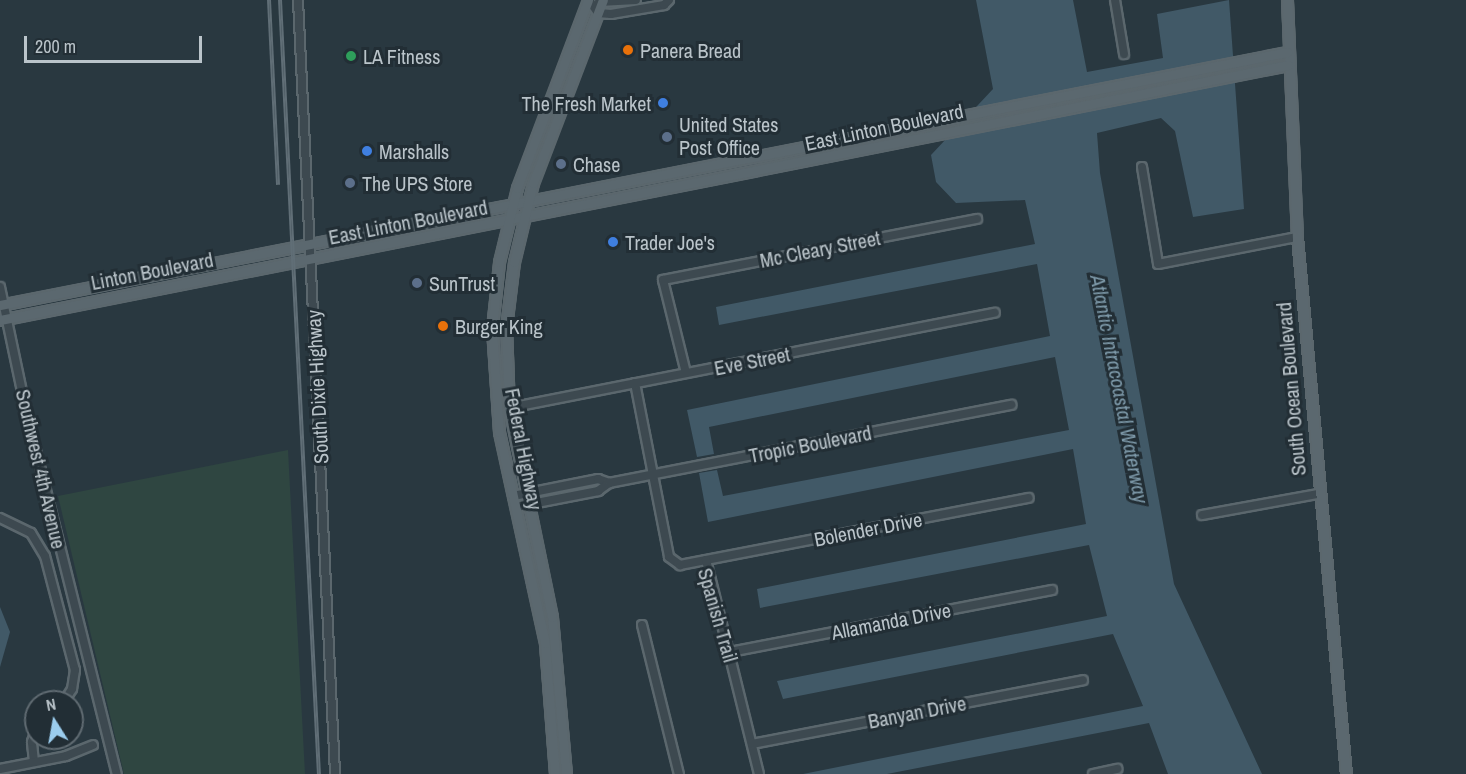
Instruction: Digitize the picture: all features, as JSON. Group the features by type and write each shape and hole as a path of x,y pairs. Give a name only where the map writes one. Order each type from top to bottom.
{"main road":[{"name":"South Ocean Boulevard","path":"1287,0 1287,52 1297,237 1317,494 1346,774"},
{"name":"Federal Highway","path":"566,774 556,641 508,408 507,307 528,202 598,13 595,1"},
{"name":"Federal Highway","path":"555,774 543,632 499,432 492,365 494,304 512,205 595,1"},
{"name":"East Linton Boulevard","path":"311,244 1287,52"},
{"name":"East Linton Boulevard","path":"311,258 524,218 1288,65"},
{"path":"727,163 730,177"},
{"path":"393,243 404,227"},
{"name":"Linton Boulevard","path":"2,305 311,244"},
{"name":"Linton Boulevard","path":"3,319 311,258"},
{"path":"160,288 182,270"},
{"path":"142,292 163,273"},
{"path":"543,632 556,641"}],"street":[{"name":"South Dixie Highway","path":"298,0 335,774"},
{"path":"595,1 636,0"},
{"path":"598,13 633,11 664,4 669,0"},
{"path":"1115,0 1125,54"},
{"path":"1142,167 1158,264 1297,237"},
{"name":"Mc Cleary Street","path":"686,373 663,280 977,219"},
{"name":"Southwest 4th Avenue","path":"0,287 3,319 117,774"},
{"name":"Eve Street","path":"508,408 995,313"},
{"name":"Spanish Trail","path":"635,383 669,557 680,565 706,560 759,773"},
{"name":"Tropic Boulevard","path":"516,507 598,491 609,483 1011,405"},
{"name":"Tropic Boulevard","path":"513,496 598,479 609,483"},
{"path":"1202,514 1317,494"},
{"name":"Bolender Drive","path":"706,560 1029,498"},
{"path":"0,518 31,533 45,556 74,666 74,685 71,690"},
{"name":"Allamanda Drive","path":"730,652 1052,590"},
{"path":"642,625 679,774"},
{"name":"Banyan Drive","path":"752,744 1083,680"},
{"path":"0,769 66,756 93,745"},
{"path":"33,750 34,762"},
{"path":"1093,774 1118,769"},
{"path":"749,774 759,773"}],"green space":[{"path":"288,450 305,774 124,774 58,496"}],"water":[{"name":"Atlantic Intracoastal Waterway","path":"976,0 1073,0 1087,72 1163,58 1157,14 1229,0 1244,209 1193,217 1175,131 1161,118 1097,133 1100,173 1174,584 1262,774 1168,774 1149,723 887,774 803,774 1143,706 1113,634 783,699 777,681 1107,616 1089,545 760,608 757,589 1086,524 1073,449 708,522 699,473 717,470 723,496 1069,430 1055,357 709,427 714,454 697,457 687,410 1050,336 1037,264 719,325 716,307 1035,244 1025,200 956,203 936,182 931,155 993,89"},
{"path":"0,607 10,632 0,667"}],"railway":[{"path":"269,0 278,185"},
{"path":"280,0 319,774"}],"place":[{"name":"Panera Bread","path":"628,50"},
{"name":"LA Fitness","path":"351,56"},
{"name":"The Fresh Market","path":"663,103"},
{"name":"United States Post Office","path":"667,137"},
{"name":"Marshalls","path":"367,151"},
{"name":"Chase","path":"561,164"},
{"name":"The UPS Store","path":"350,183"},
{"name":"Trader Joe's","path":"613,242"},
{"name":"SunTrust","path":"417,283"},
{"name":"Burger King","path":"443,326"}]}
